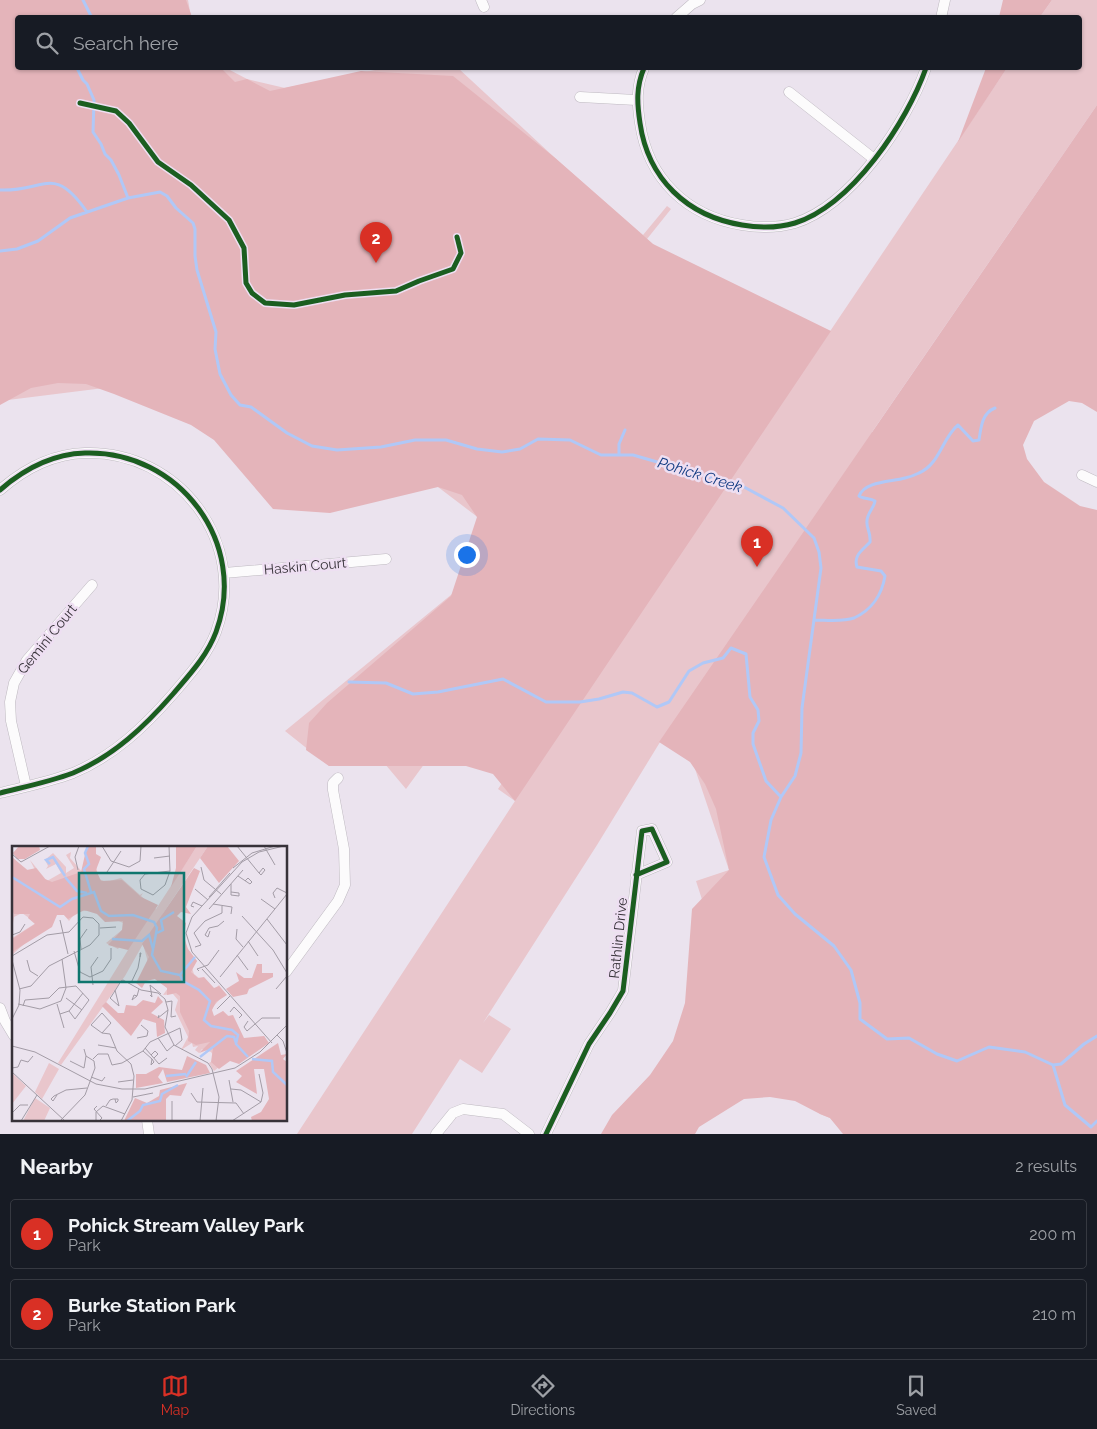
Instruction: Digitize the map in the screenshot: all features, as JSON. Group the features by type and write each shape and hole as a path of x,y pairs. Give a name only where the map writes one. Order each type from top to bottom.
{"street":[{"path":"679,15 700,0"},
{"path":"942,15 945,0"},
{"path":"644,70 636,100 642,139 652,163 668,187 684,202 698,211 723,222 757,228 796,222 828,207 854,184 898,126 925,70"},
{"path":"789,92 874,159"},
{"path":"580,97 636,100"},
{"path":"0,490 12,479 31,467 50,459 85,453 100,453 127,458 175,482 193,500 214,533 224,573 222,613 209,648 196,667 148,722 118,748 91,765 55,779 0,794"},
{"path":"1082,475 1097,482"},
{"name":"Haskin Court","path":"224,573 386,559"},
{"name":"Gemini Court","path":"26,786 11,721 10,702 14,683 27,660 92,585"},
{"path":"288,969 338,901 345,885 344,849 333,790 333,784 338,778"},
{"name":"Rathlin Drive","path":"546,1134 589,1044 623,990 636,875"},
{"path":"0,1008 12,1033"},
{"path":"436,1134 453,1113 463,1109 503,1114 529,1134"}],"shaded area":[{"path":"0,0 188,0 191,15 15,15 15,70 230,70 247,79 285,88 375,70 460,70 554,157 643,235 667,206 671,209 647,239 802,373 1006,70 1082,70 1082,15 1041,15 1052,0 1097,0 1097,105 872,432 1097,584 1093,609 1097,696 1097,1134 844,1134 830,1118 820,1114 801,1082 760,1078 696,881 729,870 688,748 665,734 597,845 483,1023 489,1015 511,1029 482,1073 460,1059 412,1134 297,1134 515,801 498,789 520,756 460,715 406,789 364,739 329,766 285,731 513,544 438,487 253,458 144,383 0,401"},
{"path":"0,0 186,0 191,15 15,15 15,70 223,70 235,82 247,79 270,91 361,71 453,76 554,157 653,244 831,331 515,801 493,774 466,766 329,766 306,750 309,723 327,703 451,596 477,517 462,495 438,487 330,513 273,509 214,440 191,425 114,394 86,384 58,383 31,388 0,405"},
{"path":"1003,0 1052,0 1041,15 999,15"},
{"path":"985,70 1006,70 958,142"},
{"path":"1097,105 1097,412 1082,403 1069,401 1034,421 1023,445 1027,459 1044,482 1080,506 1097,510 1097,1134 843,1134 830,1118 795,1101 770,1097 744,1099 699,1127 695,1134 601,1134 612,1115 650,1075 673,1041 685,1003 692,909 729,870 716,809 705,784 690,762 659,742"}],"waterway":[{"path":"83,0 90,15"},
{"path":"78,70 94,100 93,132 119,175 128,198"},
{"path":"0,190 15,190 48,183 56,184 65,188 75,197 87,212"},
{"name":"Pohick Creek","path":"0,251 17,249 38,241 70,218 128,198 160,192 167,196 176,208 193,223 197,270 216,332 215,349 220,374 231,395 240,405 251,407 287,433 312,446 337,450 381,447 415,440 446,440 477,449 502,452 520,449 538,439 570,440 601,455 633,455 744,487 783,508 814,538 819,552 821,568 802,708 801,753 795,776 781,797 771,820 764,857 778,895 795,914 834,946 851,970 860,1003 860,1019 887,1039 909,1038 937,1054 957,1061 989,1047 1025,1052 1053,1065 1065,1105 1091,1127 1097,1121"},
{"path":"815,620 854,618 866,611 879,595 885,576 881,571 857,567 856,563 859,553 870,542 867,518 875,501 859,496 862,491 872,485 909,477 926,469 932,464 948,437 958,425 973,441 979,440 985,417 987,413 995,408"},
{"path":"619,455 619,444 625,430"},
{"path":"349,682 386,683 413,694 438,692 503,679 546,702 580,702 623,692 632,693 657,707 669,702 689,671 703,663 723,658 731,648 746,654 750,697 758,710 759,721 753,733 753,744 766,781 781,797"},
{"path":"1053,1065 1061,1064 1084,1044 1097,1036"}],"cycle path":[{"path":"643,70 638,95 640,123 644,143 661,178 673,192 688,204 704,213 742,225 762,227 776,227 795,223 816,213 837,199 875,159 891,136 906,112 925,70"},
{"path":"80,103 116,111 129,123 158,162 191,185 229,220 244,248 246,283 252,293 265,303 294,305 345,295 396,291 453,269 461,253 457,237"},
{"path":"0,490 29,469 50,460 73,454 85,453 119,456 150,467 176,485 198,508 214,535 223,566 224,599 216,632 203,657 192,672 140,729 102,758 73,773 46,782 0,793"},
{"path":"546,1134 589,1044 623,991 642,831 652,829 667,862 636,875"}],"place":[{"name":"Burke Station Park","path":"376,263"},
{"name":"Pohick Stream Valley Park","path":"757,567"}]}
